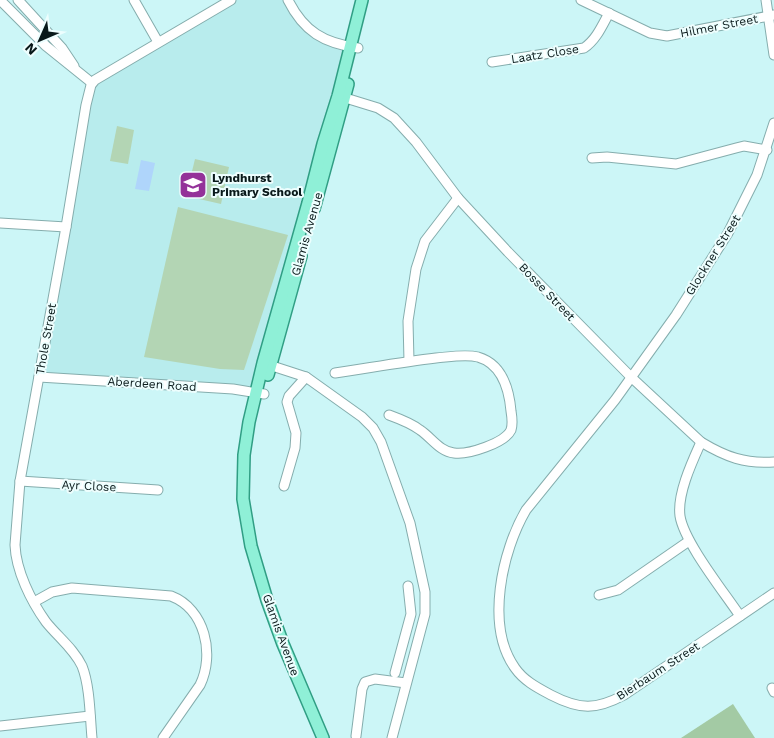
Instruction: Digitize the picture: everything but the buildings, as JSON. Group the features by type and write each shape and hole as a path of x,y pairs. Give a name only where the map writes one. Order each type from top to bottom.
{"main road":[{"name":"Glamis Avenue","path":"323,738 283,644 250,546 243,499 244,455 267,364 342,97 354,47 362,0"},
{"name":"Glamis Avenue","path":"354,47 369,0"}],"street":[{"path":"0,0 46,46 92,83 115,67 231,0"},
{"path":"18,0 62,48 77,71"},
{"path":"134,0 158,42"},
{"path":"288,0 312,32 324,40 354,47"},
{"name":"Hilmer Street","path":"581,0 650,32 667,36 771,16"},
{"path":"766,0 771,16 774,55"},
{"name":"Laatz Close","path":"492,62 584,48 599,33 608,13"},
{"name":"Thole Street","path":"92,83 86,105 20,481 15,556 34,602 46,621 71,649 81,665 86,682 92,738"},
{"name":"Bosse Street","path":"342,97 378,108 394,118 416,142 458,198 545,291 631,377 701,442 714,450 738,460 754,463 774,462"},
{"name":"Glockner Street","path":"631,377 676,315 728,233 758,175 774,124"},
{"path":"592,158 607,157 676,164 744,146 766,150"},
{"path":"410,361 408,321 416,269 425,241 458,198"},
{"path":"0,223 66,227"},
{"path":"335,373 410,361 476,356 491,363 499,370 510,398 511,429 502,440 472,451 455,454 444,449 413,425 389,416"},
{"path":"267,364 306,377 362,416 373,428 388,459 410,523 422,569 425,607 420,634 392,738"},
{"name":"Aberdeen Road","path":"39,377 233,389 260,393"},
{"path":"284,486 295,448 296,433 286,402 306,377"},
{"name":"Bierbaum Street","path":"631,377 615,400 526,510 516,529 510,548 499,603 499,618 503,640 510,660 521,674 542,691 575,705 595,706 624,695 774,593"},
{"path":"701,442 693,459 681,496 680,508 683,529 740,616"},
{"name":"Ayr Close","path":"20,481 158,490"},
{"path":"599,595 618,590 689,540"},
{"path":"395,673 411,614 408,586"},
{"path":"34,602 52,592 72,588 171,596 185,604 198,619 208,646 208,657 204,677 200,685 163,738"},
{"path":"356,736 362,689 366,682 374,679 406,683"},
{"path":"0,726 90,716"}],"shaded area":[{"name":"Lyndhurst Primary School","path":"231,0 288,0 312,32 350,47 256,393 40,377 93,84"},
{"path":"141,160 155,163 149,191 135,189"}],"green space":[{"path":"117,126 134,130 128,164 110,161"},
{"path":"195,159 229,167 221,204 186,196"},
{"path":"178,207 288,235 244,370 220,369 144,357"},
{"path":"733,704 755,738 681,738"}],"place":[{"name":"Lyndhurst Primary School","path":"193,185"}]}
